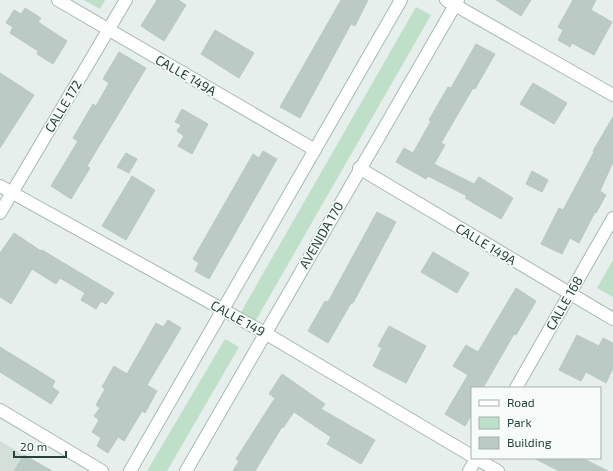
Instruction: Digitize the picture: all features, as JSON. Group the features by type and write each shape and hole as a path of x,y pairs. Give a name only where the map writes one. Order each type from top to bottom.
{"street":[{"name":"CALLE 149A","path":"58,0 315,150"},
{"name":"CALLE 172","path":"0,213 126,0"},
{"path":"130,471 401,0"},
{"path":"453,2 613,95"},
{"name":"AVENIDA 170","path":"186,471 360,168 453,2"},
{"name":"CALLE 149A","path":"360,168 613,319"},
{"name":"CALLE 149","path":"0,186 265,333 471,456"},
{"name":"CALLE 168","path":"517,387 613,218"},
{"path":"0,410 102,471"},
{"path":"469,471 475,459"},
{"name":"CALLE 149","path":"477,459 498,471"}],"shaded area":[{"path":"0,441 24,455 52,471 0,471"}],"green space":[{"path":"84,0 105,0 100,9"},
{"path":"416,7 431,15 252,327 237,319"},
{"path":"613,260 613,297 597,288"},
{"path":"225,339 239,347 167,471 147,471"}],"building":[{"path":"157,0 178,0 186,5 164,41 141,26"},
{"path":"341,0 368,0 355,26 351,24 300,118 280,107"},
{"path":"496,0 531,0 521,16"},
{"path":"573,0 596,0 591,10 612,22 594,55 572,43 570,47 558,40 563,30 558,27"},
{"path":"25,8 41,18 38,22 67,41 53,64 37,54 38,51 10,33 13,27 6,23 14,10 21,14"},
{"path":"215,30 254,53 239,78 201,54"},
{"path":"476,44 495,54 441,143 445,145 434,164 474,184 479,177 513,198 501,219 465,198 467,196 428,176 426,179 396,162 404,148 413,153 431,121 429,120 448,87 451,88"},
{"path":"119,52 146,68 87,166 90,168 71,199 51,186 78,141 73,138 93,104 96,106 109,83 103,79"},
{"path":"0,73 34,95 0,148"},
{"path":"533,83 567,103 554,124 520,104"},
{"path":"182,109 208,124 192,154 178,146 184,136 177,131 181,125 175,122"},
{"path":"613,117 613,162 600,191 606,195 596,213 595,212 579,243 570,238 562,254 541,244 559,208 563,210 594,152 593,151"},
{"path":"263,151 277,159 209,279 195,271 199,263 193,259 253,154 259,158"},
{"path":"126,153 137,159 129,173 117,167"},
{"path":"532,171 548,180 542,192 526,184"},
{"path":"132,176 155,190 126,240 102,226"},
{"path":"377,212 396,222 353,303 351,303 328,343 308,331 325,301 328,302"},
{"path":"14,233 41,251 42,250 114,293 106,304 101,301 96,309 81,300 85,293 60,278 56,284 32,269 11,304 0,297 0,253"},
{"path":"433,252 469,273 457,293 421,272"},
{"path":"516,288 536,301 516,335 514,334 484,387 471,387 471,416 465,426 445,414 468,375 453,366 466,345 478,352"},
{"path":"168,320 181,328 147,385 157,391 145,413 142,411 124,441 118,437 108,453 97,446 101,438 92,432 99,420 94,416 100,408 96,405 105,389 102,387 114,366 127,374 156,323 163,327"},
{"path":"389,326 426,346 406,383 373,366 382,348 378,346"},
{"path":"577,335 599,346 603,338 613,343 613,368 606,383 586,372 581,381 559,370"},
{"path":"0,347 55,381 52,387 59,392 51,404 0,372"},
{"path":"282,374 325,404 321,409 375,440 361,464 327,444 331,437 294,412 283,428 282,427 255,471 233,471 239,461 236,459 275,398 269,394"},
{"path":"24,455 52,471 14,471"},
{"path":"536,459 584,459 608,471 559,471"}]}
